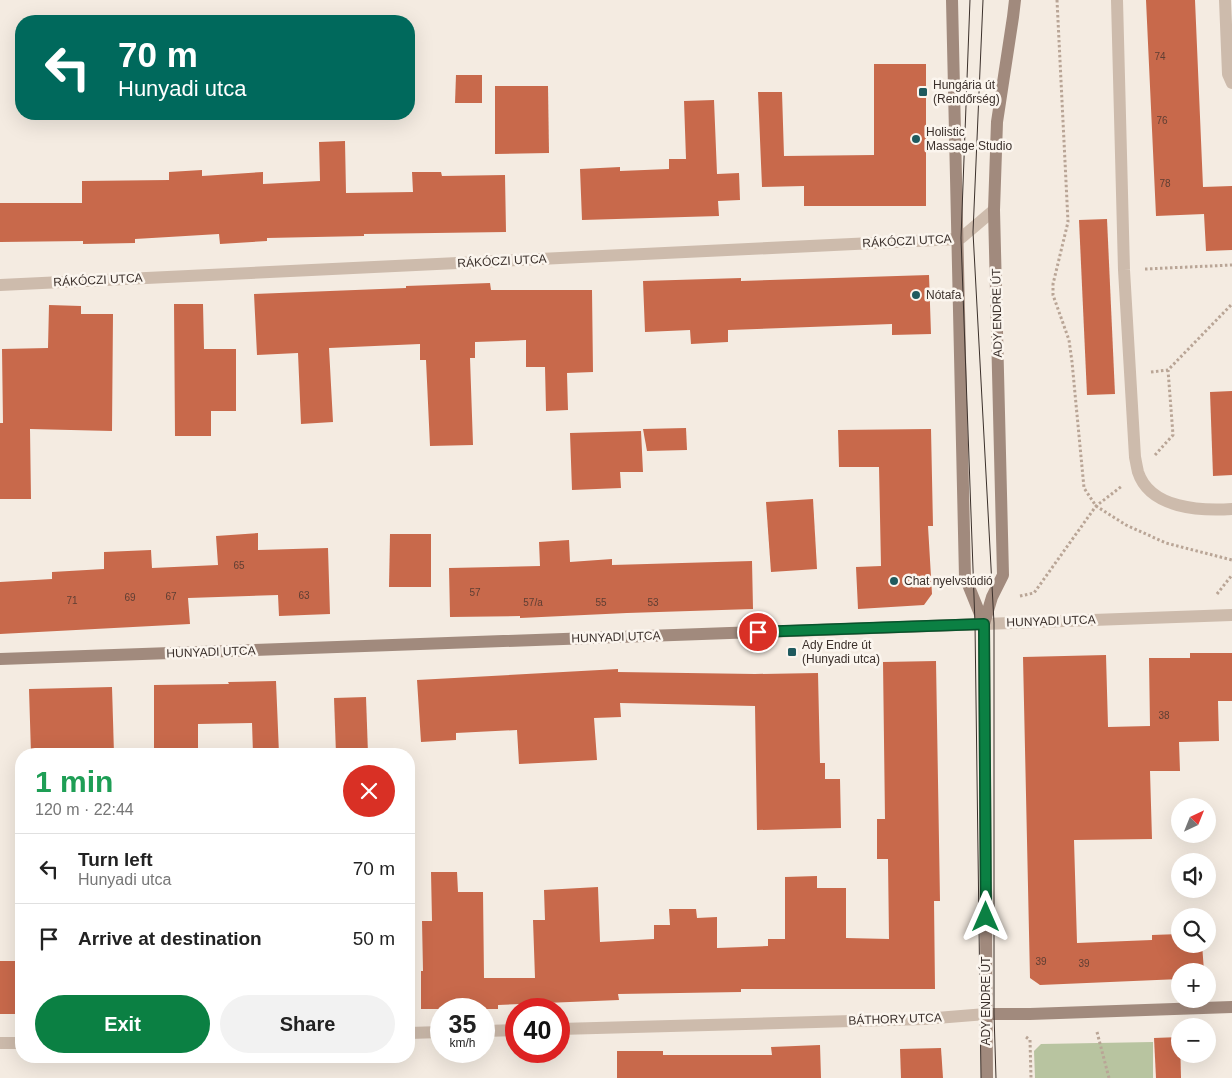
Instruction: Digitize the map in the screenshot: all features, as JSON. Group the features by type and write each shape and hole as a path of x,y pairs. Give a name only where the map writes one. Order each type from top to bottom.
{"street":[{"name":"ADY ENDRE ÚT","path":"952,0 965,576 984,624"},
{"name":"ADY ENDRE ÚT","path":"987,1078 984,624 992,597 1003,575 994,210 997,122 1015,0"},
{"path":"1117,0 1124,270 1135,457 1138,474 1147,487 1161,499 1184,507 1232,510"},
{"path":"1224,0 1228,74 1232,83"},
{"name":"RÁKÓCZI UTCA","path":"0,285 957,239 961,238 994,210"},
{"name":"HUNYADI UTCA","path":"0,659 1232,615"},
{"name":"BÁTHORY UTCA","path":"570,1029 924,1019 986,1014 1232,1007"},
{"path":"415,1033 430,1032"},
{"path":"0,1043 15,1043"}],"path":[{"path":"1057,0 1068,222 1053,284 1053,295 1069,340 1084,488 1096,506 1126,525 1166,543 1232,560"},
{"path":"1124,270 1232,265"},
{"path":"1020,596 1034,593 1096,506 1138,474 1173,436 1168,370 1232,304"},
{"path":"1092,1012 1108,1078"},
{"path":"1026,1036 1030,1040 1030,1078"}],"green space":[{"path":"1153,1042 1153,1078 1035,1078 1034,1051 1041,1044"}],"building":[{"path":"1146,0 1195,0 1203,187 1232,186 1232,250 1206,251 1204,214 1156,216"},
{"path":"874,64 926,64 926,206 804,206 804,186 762,187 758,92 782,92 784,156 874,155"},
{"path":"456,75 482,75 482,103 455,103"},
{"path":"495,86 548,86 549,153 495,154"},
{"path":"714,100 717,174 739,173 740,200 718,201 719,216 582,220 580,169 620,167 620,171 669,169 669,159 686,159 684,101"},
{"path":"345,141 346,193 413,192 412,172 441,172 442,176 505,175 506,232 364,234 364,236 267,238 267,241 220,244 219,234 135,239 135,243 83,244 83,241 0,242 0,203 82,203 82,181 169,180 169,172 202,170 202,176 263,172 263,184 320,181 319,142"},
{"path":"1107,219 1115,394 1087,395 1079,220"},
{"path":"929,275 931,334 892,335 892,324 728,330 728,342 691,344 690,330 645,332 643,281 741,278 741,281"},
{"path":"490,283 491,290 592,290 593,372 567,373 568,410 546,411 545,367 526,367 526,340 475,342 475,358 470,358 473,445 430,446 426,360 420,360 420,344 329,348 333,422 301,424 298,353 257,355 254,294"},
{"path":"174,304 203,304 204,349 236,349 236,411 211,411 211,436 175,436"},
{"path":"49,305 81,306 81,314 113,314 112,431 30,429 31,499 0,499 0,423 3,423 2,349 48,348"},
{"path":"1232,391 1232,475 1213,476 1210,392"},
{"path":"686,428 687,450 647,451 643,429"},
{"path":"931,429 933,526 928,526 932,594 924,605 858,609 856,567 881,566 879,467 839,467 838,430"},
{"path":"641,431 643,472 620,472 621,488 572,490 570,433"},
{"path":"813,499 817,569 771,572 766,502"},
{"path":"258,533 258,550 328,548 330,614 279,616 278,595 188,598 190,624 0,634 0,582 52,579 52,572 104,569 104,552 151,550 152,568 218,565 216,536"},
{"path":"390,534 431,534 431,587 389,587"},
{"path":"569,540 570,562 612,559 612,565 752,561 753,609 520,618 520,616 450,617 449,568 540,566 539,542"},
{"path":"1190,653 1232,653 1232,701 1218,701 1219,741 1179,742 1180,771 1150,771 1152,839 1074,840 1077,943 1152,940 1152,935 1171,934 1171,953 1203,953 1203,963 1171,963 1171,979 1040,985 1030,978 1023,657 1106,655 1108,727 1150,726 1149,658 1190,658"},
{"path":"936,661 940,901 934,901 935,989 741,989 741,992 618,994 619,1000 570,1002 570,998 505,998 505,1005 498,1005 498,1009 495,1009 495,998 430,998 430,1009 421,1009 421,971 423,971 422,921 432,921 431,872 457,872 458,892 483,892 484,978 535,978 533,920 545,920 544,890 598,887 600,942 654,939 654,925 670,925 669,909 696,909 697,918 717,917 717,948 768,946 768,939 785,939 785,877 817,876 817,888 846,888 846,938 889,939 888,859 877,859 877,819 885,819 883,662"},
{"path":"618,669 618,672 818,673 820,763 825,763 825,779 840,779 841,828 757,830 755,706 620,703 621,717 594,718 597,760 519,764 517,730 456,733 456,740 421,742 417,680"},
{"path":"276,681 279,748 253,748 252,723 198,724 198,748 154,748 154,685 229,684 228,682"},
{"path":"112,687 114,748 31,748 29,689"},
{"path":"366,697 368,748 336,748 334,698"},
{"path":"0,961 15,961 15,1014 0,1014"},
{"path":"1171,1037 1171,1063 1181,1063 1181,1078 1156,1078 1154,1038"},
{"path":"820,1045 821,1078 617,1078 617,1051 663,1051 663,1055 772,1055 771,1047"},
{"path":"941,1048 943,1078 901,1078 900,1049"}],"tram line":[{"path":"970,0 961,238 975,624 981,1078"},
{"path":"983,0 973,232 994,623 994,1014 996,1078"}],"place":[{"name":"Hungária út (Rendőrség)","path":"923,92"},
{"name":"Holistic Massage Studio","path":"916,139"},
{"name":"Nótafa","path":"916,295"},
{"name":"Chat nyelvstúdió","path":"894,581"},
{"name":"Ady Endre út (Hunyadi utca)","path":"792,652"}],"route":[{"path":"758,632 984,624 986,917"}]}
